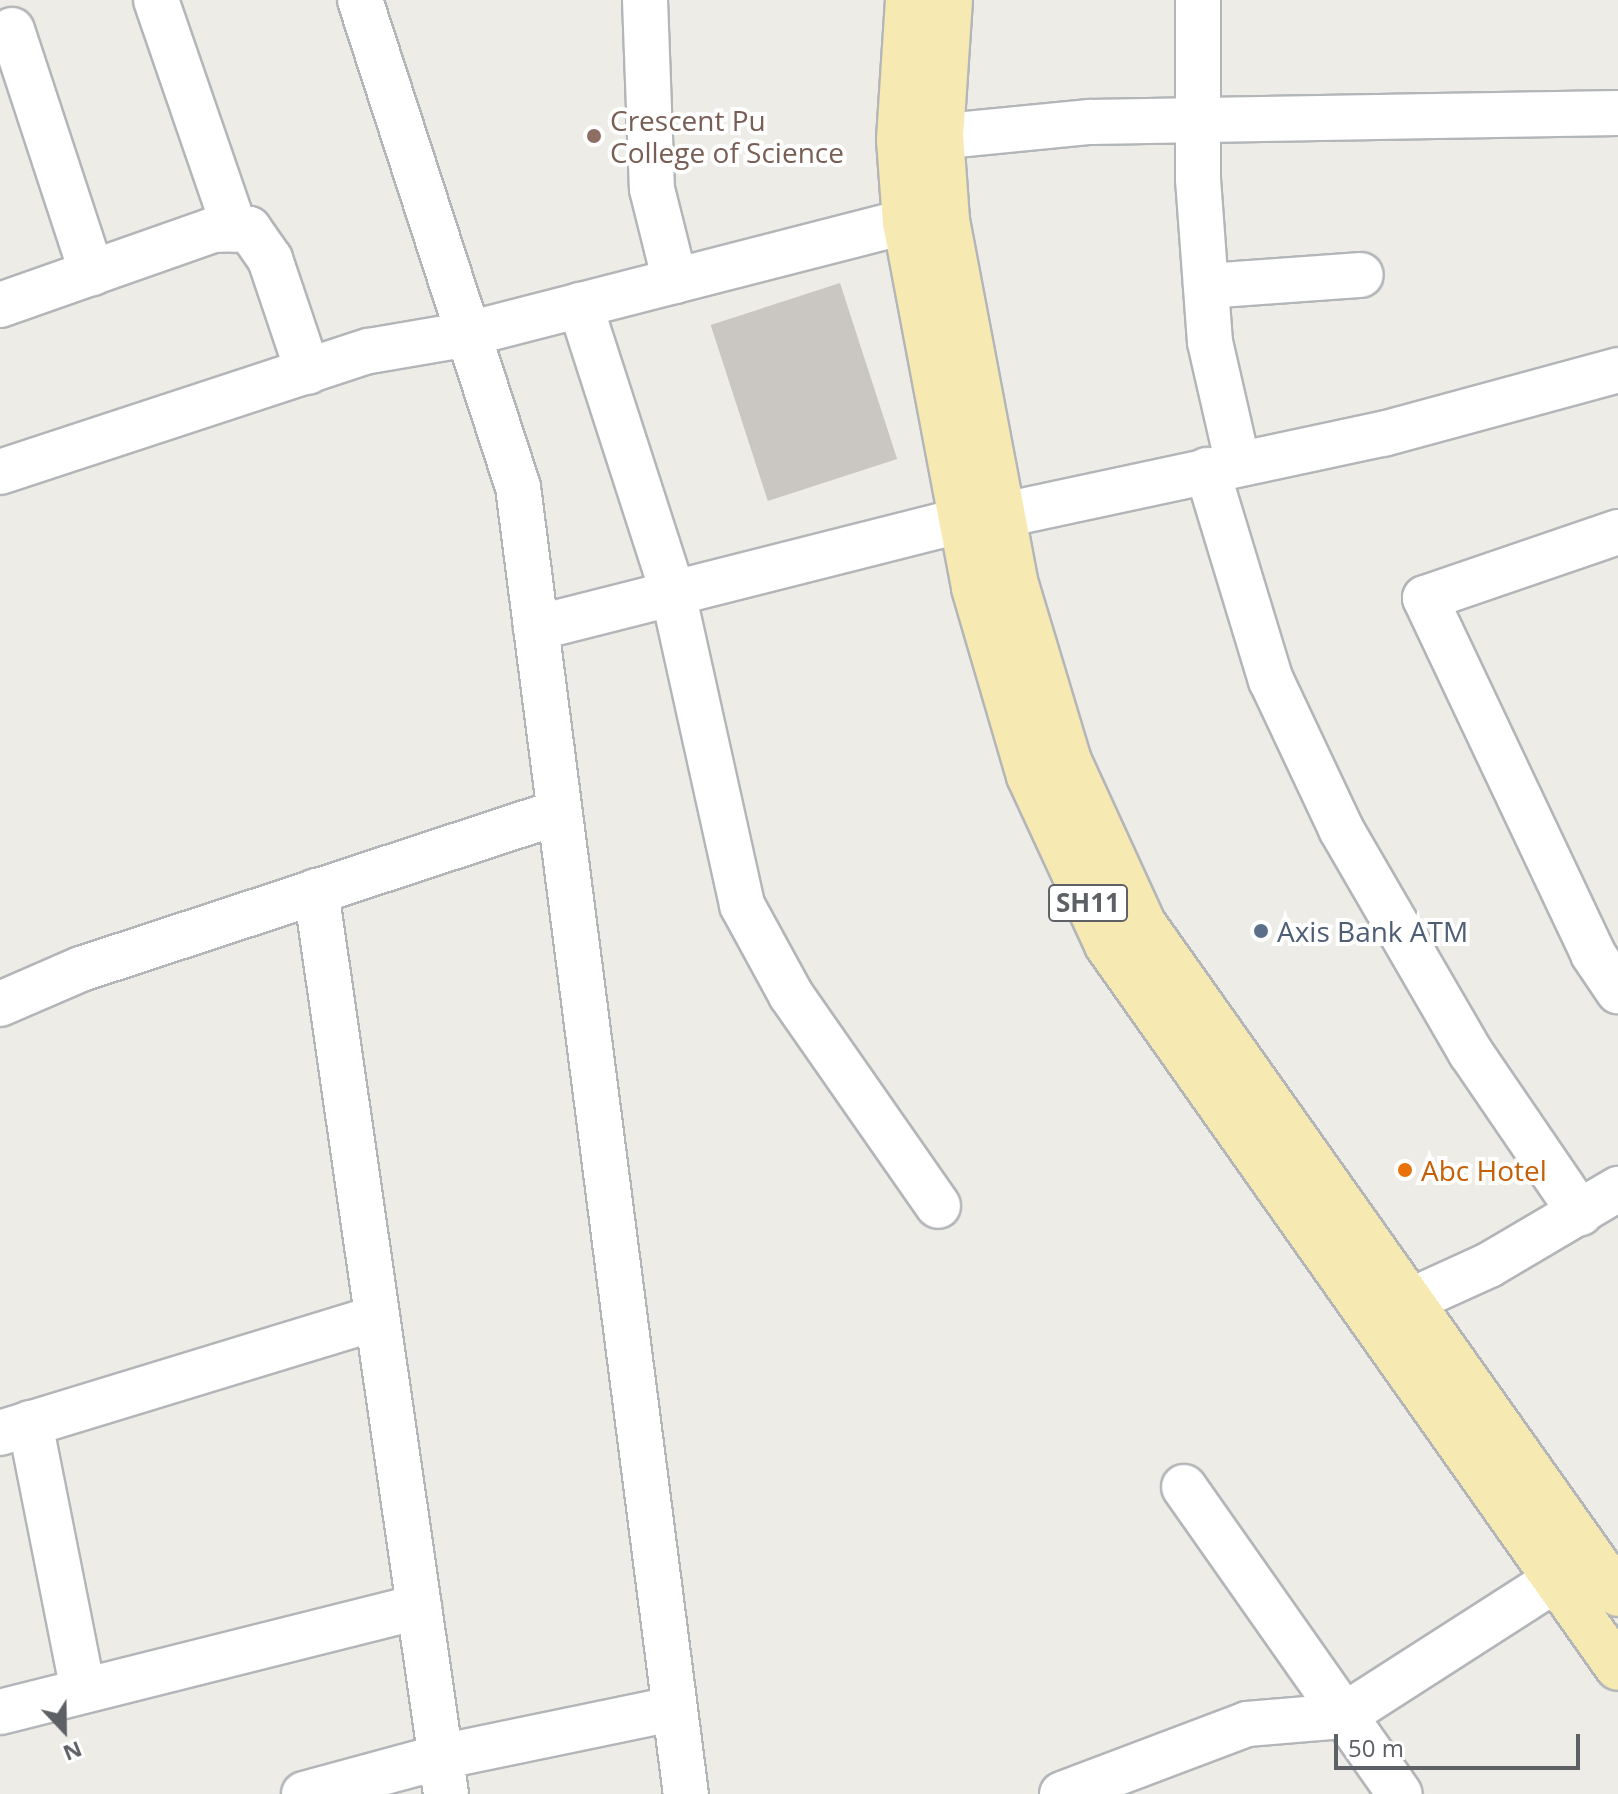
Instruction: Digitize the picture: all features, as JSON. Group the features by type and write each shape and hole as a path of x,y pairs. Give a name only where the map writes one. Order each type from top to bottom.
{"main road":[{"name":"SH11","path":"908,0 899,140 905,222 983,518 1015,581 1069,761 1143,923 1263,1100 1412,1300 1618,1594"},
{"name":"SH11","path":"950,0 941,136 947,220 983,518 974,588 1029,776 1107,945 1618,1668"}],"street":[{"path":"156,0 235,230"},
{"path":"360,0 518,487 672,1709 686,1794"},
{"path":"645,0 652,189 675,281"},
{"path":"1198,0 1202,118 1198,179 1223,467 1271,680 1341,829 1471,1053 1580,1213"},
{"path":"12,30 92,273"},
{"path":"899,140 1202,118 1618,113"},
{"path":"0,472 369,351 468,334 905,222"},
{"path":"0,305 213,230 249,229 270,259 308,372"},
{"path":"1206,286 1361,275"},
{"path":"580,305 673,593 742,905 791,995 938,1206"},
{"path":"536,628 983,518 1383,434 1618,370"},
{"path":"1618,532 1425,598 1593,954 1618,991"},
{"path":"0,1004 81,969 559,812"},
{"path":"316,891 443,1776"},
{"path":"1412,1300 1489,1265 1618,1189"},
{"path":"83,1691 15,1428 377,1318"},
{"path":"1184,1487 1400,1794"},
{"path":"1082,1791 1247,1724 1343,1716 1556,1579"},
{"path":"0,1712 419,1607"},
{"path":"304,1794 443,1776 672,1709"}],"building":[{"path":"840,283 897,459 768,501 711,325"}],"place":[{"name":"Crescent Pu College of Science","path":"594,136"},
{"name":"Axis Bank ATM","path":"1261,931"},
{"name":"Abc Hotel","path":"1405,1170"}]}
